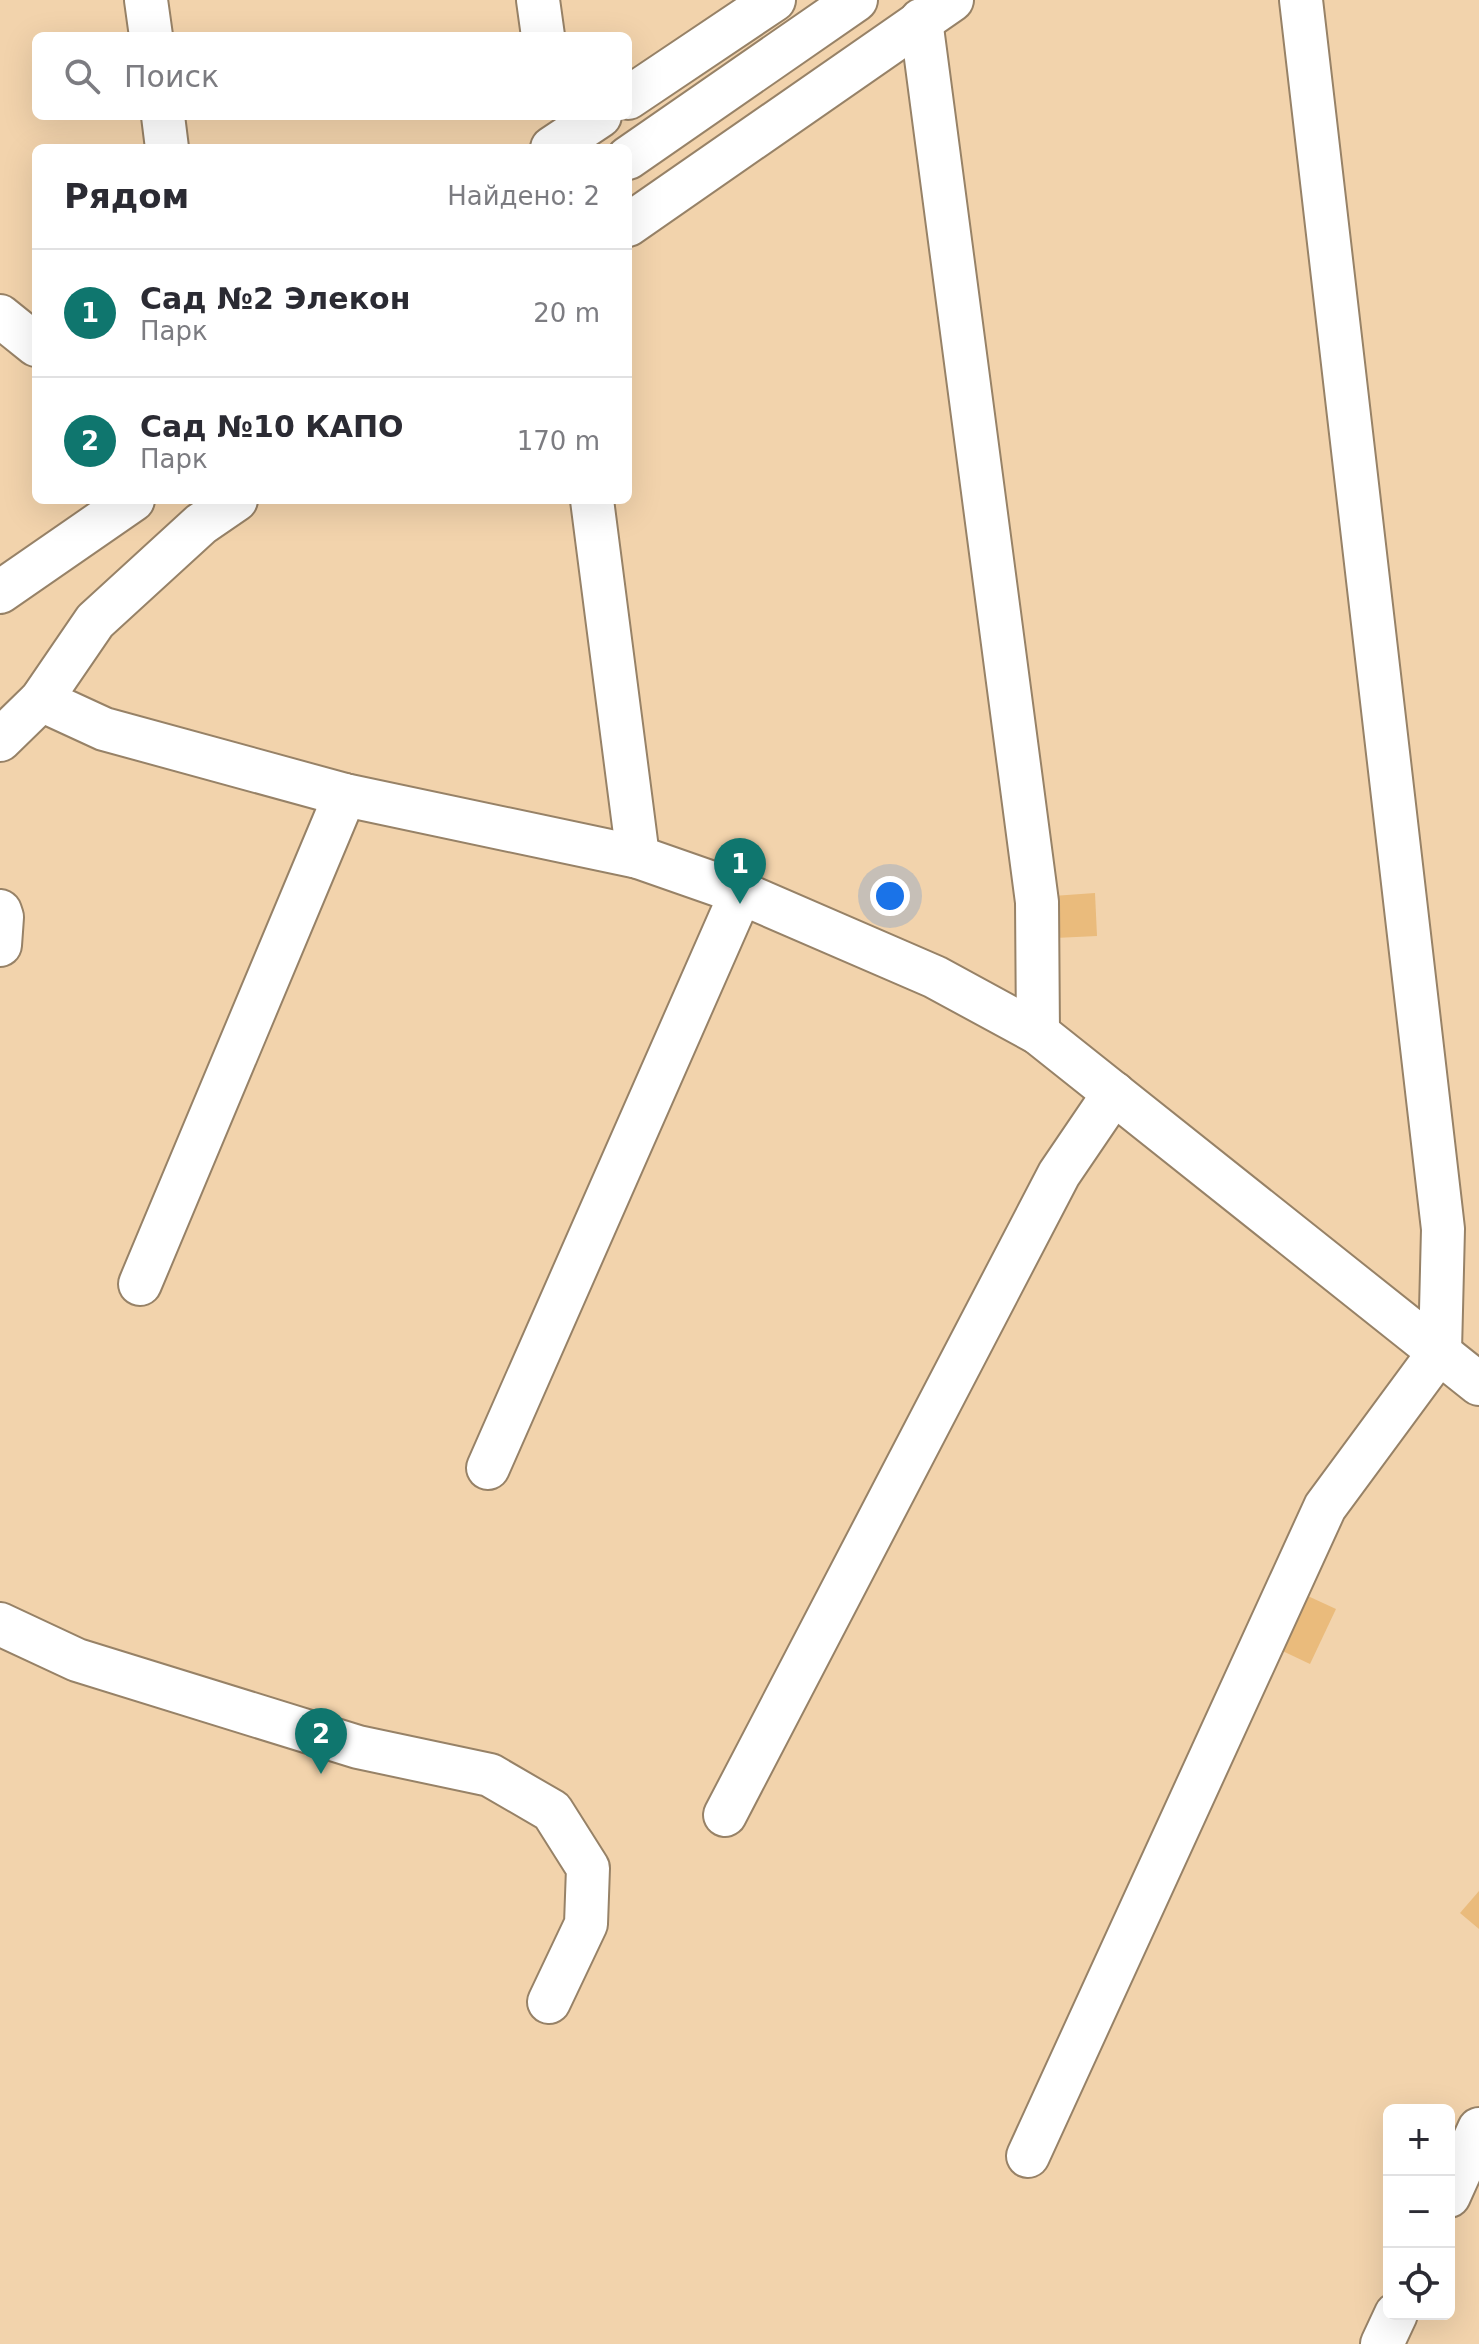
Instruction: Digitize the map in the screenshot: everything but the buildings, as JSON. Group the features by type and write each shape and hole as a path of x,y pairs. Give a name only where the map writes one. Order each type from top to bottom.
{"lane":[{"path":"146,0 150,32"},
{"path":"538,0 542,32"},
{"path":"632,95 774,0"},
{"path":"632,155 856,0"},
{"path":"1028,2156 1325,1507 1440,1351 1443,1229 1301,0"},
{"path":"632,222 937,10 1037,902 1038,1033"},
{"path":"164,120 166,144"},
{"path":"0,316 32,342"},
{"path":"0,592 127,504"},
{"path":"0,740 41,700 95,621 201,524 230,504"},
{"path":"593,504 638,857"},
{"path":"41,700 104,729 345,795 638,857 741,893 935,977 1038,1033 1479,1384"},
{"path":"140,1284 345,795"},
{"path":"488,1468 741,893"},
{"path":"0,911 0,945"},
{"path":"725,1815 1059,1174 1114,1093"},
{"path":"0,1624 77,1660 343,1742 490,1775 552,1811 588,1868 586,1924 549,2002"},
{"path":"1455,2183 1479,2129"},
{"path":"1382,2344 1393,2320"}],"shaded area":[{"path":"0,0 1479,0 1479,2344 0,2344"}],"place":[{"name":"Сад №2 Элекон","path":"740,904"},
{"name":"Сад №10 КАПО","path":"321,1774"}]}
